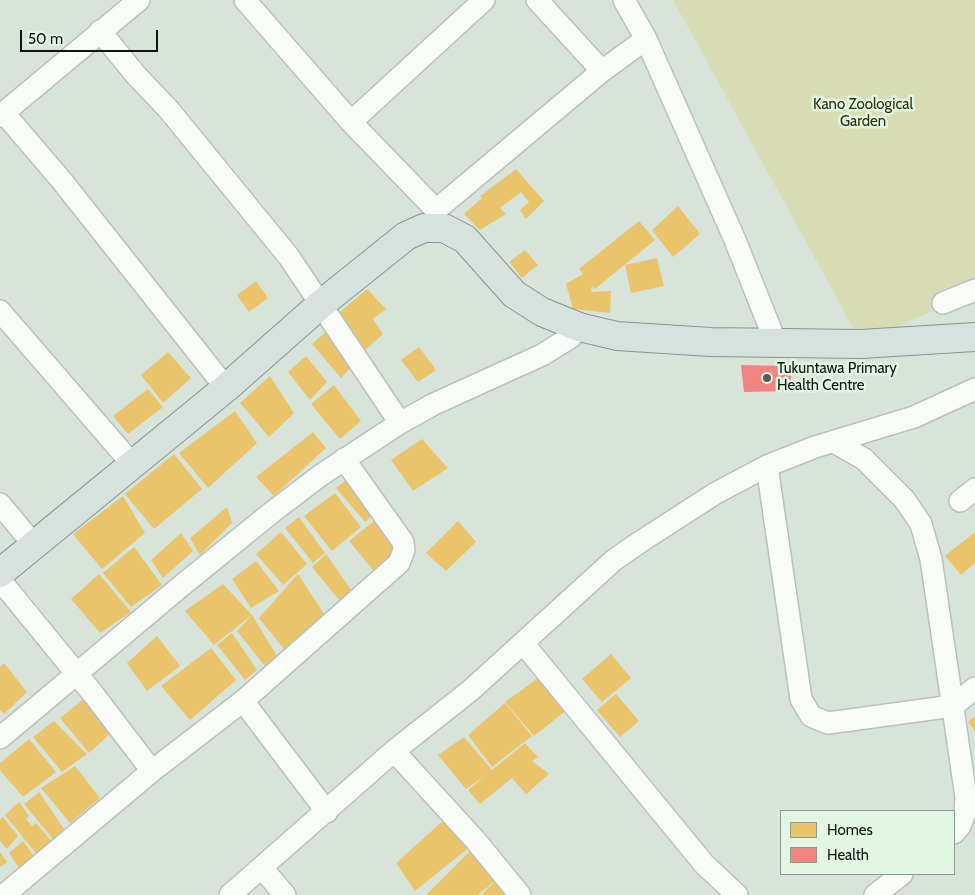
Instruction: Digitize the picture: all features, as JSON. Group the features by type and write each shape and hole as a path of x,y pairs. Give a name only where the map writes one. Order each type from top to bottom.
{"main road":[{"path":"0,573 226,388 320,305 406,236 424,228 435,219 444,228 465,239 514,294 542,312 579,327 617,336 648,339 861,344 975,337"}],"street":[{"path":"139,0 2,114 62,181 226,388"},
{"path":"245,0 435,219 602,71 646,39"},
{"path":"351,122 484,0"},
{"path":"537,0 602,71"},
{"path":"624,0 646,39 735,240 776,342"},
{"path":"100,31 135,74 169,110 289,257 400,423"},
{"path":"943,303 975,290"},
{"path":"0,311 133,465"},
{"path":"0,738 271,513 344,459 400,423 478,383 542,355 570,337 579,327"},
{"path":"230,895 394,752 471,690 614,560 716,493 767,466 834,442 914,417 975,389"},
{"path":"834,442 864,459 904,500 921,524 931,559 966,797 965,813 960,826 955,832"},
{"path":"4,895 152,771 243,701 396,566 402,557 402,542 344,459"},
{"path":"767,466 801,699 811,716 828,722 953,706 975,688"},
{"path":"0,504 34,545"},
{"path":"0,580 94,694 152,771"},
{"path":"524,643 704,864 738,895"},
{"path":"243,701 327,812"},
{"path":"394,752 476,841 520,895"},
{"path":"262,868 285,895"},
{"path":"875,895 901,875"}],"green space":[{"name":"Kano Zoological Garden","path":"673,0 975,0 975,293 861,342"}],"building: Homes":[{"path":"516,169 544,201 526,219 520,210 529,202 521,192 500,208 506,214 480,230 464,214 482,198 480,196"},
{"path":"678,206 700,234 673,257 652,230"},
{"path":"639,221 655,240 595,289 592,286 591,292 611,291 610,313 573,309 566,284 583,274 579,269"},
{"path":"525,250 538,265 522,278 509,262"},
{"path":"657,258 664,286 631,293 625,265"},
{"path":"256,281 268,298 249,312 237,295"},
{"path":"367,289 386,309 373,319 383,334 363,352 334,317"},
{"path":"330,328 355,363 341,378 312,344"},
{"path":"419,347 436,370 418,382 401,360"},
{"path":"168,352 191,378 163,403 141,375"},
{"path":"306,356 327,382 310,400 288,372"},
{"path":"270,376 294,413 269,437 240,403"},
{"path":"334,385 361,421 340,439 311,404"},
{"path":"148,389 163,407 128,434 113,416"},
{"path":"235,411 257,443 208,488 179,453"},
{"path":"313,432 326,448 274,496 256,477"},
{"path":"422,439 448,468 413,491 391,460"},
{"path":"174,454 202,489 154,529 125,494"},
{"path":"351,476 376,512 365,522 336,488"},
{"path":"335,493 361,527 332,551 304,516"},
{"path":"123,496 145,533 102,569 73,534"},
{"path":"227,507 232,523 200,555 190,538"},
{"path":"299,517 325,553 313,563 285,528"},
{"path":"379,517 402,551 378,576 349,541"},
{"path":"458,521 476,542 446,571 426,553"},
{"path":"281,532 307,564 283,585 256,554"},
{"path":"975,532 975,563 961,575 945,556"},
{"path":"181,533 193,551 163,578 151,560"},
{"path":"134,547 162,585 131,607 103,573"},
{"path":"326,554 352,591 340,601 312,567"},
{"path":"256,561 279,591 251,608 232,579"},
{"path":"99,574 131,612 100,633 71,599"},
{"path":"298,574 326,617 287,653 259,618"},
{"path":"223,584 252,615 214,645 185,611"},
{"path":"252,615 277,656 265,666 237,631"},
{"path":"232,633 257,670 245,680 217,645"},
{"path":"157,636 180,666 147,691 127,663"},
{"path":"211,648 236,680 190,720 161,686"},
{"path":"611,654 631,678 602,702 582,679"},
{"path":"4,663 27,692 4,714 0,710 0,667"},
{"path":"541,676 568,709 534,736 505,702"},
{"path":"91,693 114,730 89,753 60,718"},
{"path":"616,694 639,721 620,737 597,710"},
{"path":"505,703 532,736 492,767 468,735"},
{"path":"975,716 975,731 968,722"},
{"path":"54,721 87,754 62,772 33,737"},
{"path":"464,737 492,770 525,743 538,757 532,761 549,774 526,794 512,778 480,804 468,790 486,775 466,789 438,755"},
{"path":"29,739 56,772 23,797 0,770 0,763"},
{"path":"75,766 100,798 70,823 41,788"},
{"path":"39,792 64,829 53,839 24,804"},
{"path":"19,802 29,816 26,819 32,826 36,823 55,845 43,862 5,815"},
{"path":"3,817 18,836 7,849 0,841 0,819"},
{"path":"445,819 472,845 415,891 396,863"},
{"path":"23,841 38,862 23,874 9,853"},
{"path":"471,850 496,880 478,895 426,895"},
{"path":"0,852 7,862 0,867"},
{"path":"496,881 508,895 481,895"}],"building: Health":[{"name":"Tukuntawa Primary Health Centre","path":"741,365 791,366 791,391 744,392"}],"place":[{"name":"Tukuntawa Primary Health Centre","path":"767,378"}]}
